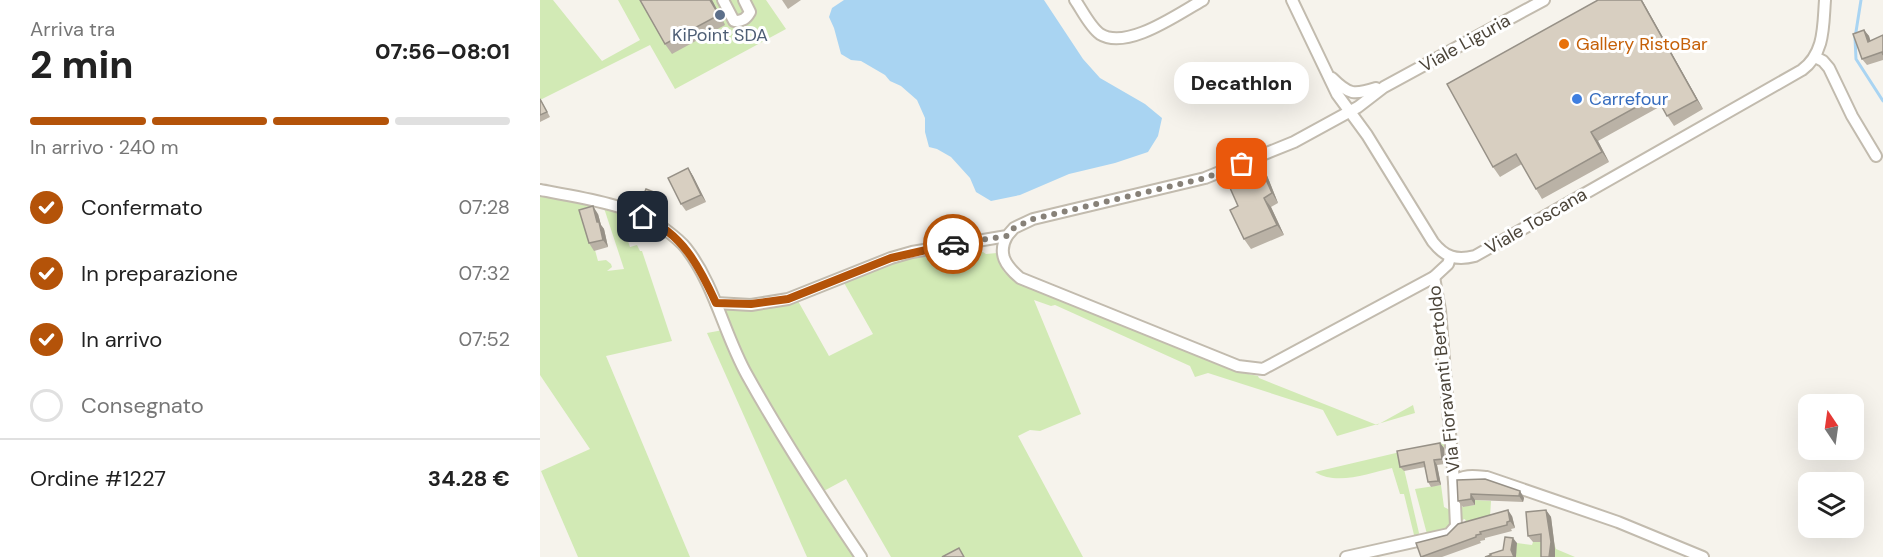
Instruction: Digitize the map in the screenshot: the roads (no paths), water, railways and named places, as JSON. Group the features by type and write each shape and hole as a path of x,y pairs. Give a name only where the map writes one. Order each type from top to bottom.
{"street":[{"path":"723,0 734,21 746,19 750,12 744,0"},
{"path":"1075,0 1100,33 1112,39 1126,39 1203,0"},
{"path":"1292,0 1337,94 1349,112 1367,135 1433,242 1450,258 1448,264 1434,277 1258,370 1238,366 1020,278 1004,261 1003,247 1007,236 1014,228 1033,219 1205,178 1224,171 1294,142 1349,112 1384,87"},
{"name":"Viale Liguria","path":"1384,87 1544,0"},
{"path":"1825,0 1822,38 1814,60 1823,61 1829,68 1852,116 1876,156"},
{"name":"Viale Toscana","path":"1450,258 1464,259 1475,256 1802,70 1814,60"},
{"path":"1328,73 1346,91 1353,93 1358,94 1384,87"},
{"path":"540,190 630,211 656,222 685,247 703,275 728,338 747,375 807,475 861,557"},
{"path":"716,303 751,304 788,299 891,258 934,248 1007,236"},
{"name":"Via Fioravanti Bertoldo","path":"1346,557 1449,534 1456,526 1440,310 1434,277"},
{"path":"1454,486 1461,477 1487,477 1618,522 1703,557"}],"water":[{"path":"844,0 1044,0 1083,59 1100,78 1145,104 1162,118 1158,136 1148,152 1069,174 1020,195 991,201 976,192 970,178 951,157 929,147 925,132 925,118 917,100 885,75 861,61 851,60 841,54 829,17 832,8"}],"waterway":[{"path":"1861,0 1855,38 1856,59 1883,101"}],"place":[{"name":"KiPoint SDA","path":"720,15"},
{"name":"Gallery RistoBar","path":"1564,44"},
{"name":"Carrefour","path":"1577,99"},
{"name":"Decathlon","path":"1242,164"}]}
